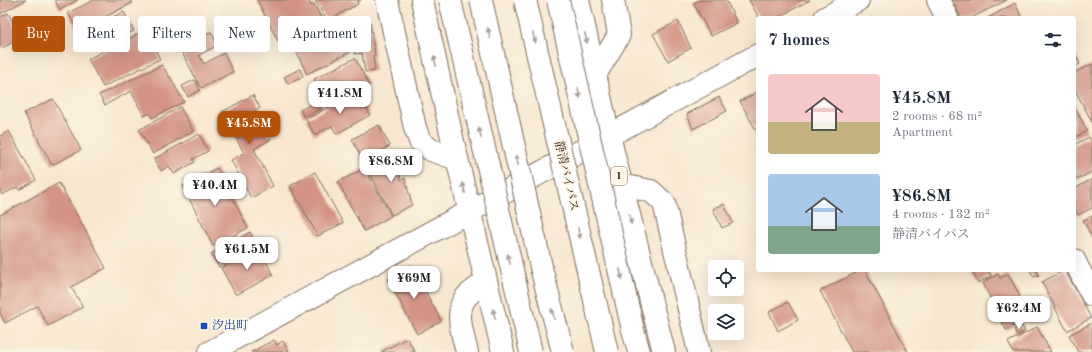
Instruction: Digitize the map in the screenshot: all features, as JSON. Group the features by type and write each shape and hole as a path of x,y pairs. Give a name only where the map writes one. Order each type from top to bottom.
{"main road":[{"path":"387,0 415,128 420,141 431,150 457,159"},
{"path":"422,0 469,212 503,352"},
{"path":"450,0 530,352"},
{"path":"481,0 562,352"},
{"name":"静清バイパス","path":"525,0 607,352"},
{"name":"1","path":"558,0 639,352"},
{"name":"1","path":"578,0 609,136 664,352"},
{"path":"595,75 619,35 613,0"},
{"path":"829,16 858,0"},
{"path":"938,0 946,16"},
{"path":"210,352 756,56"},
{"path":"621,185 651,191 664,203 699,352"},
{"path":"1076,264 1092,295"},
{"path":"467,352 461,329 460,309 467,296 486,281"}],"building":[{"path":"0,0 26,0 0,14"},
{"path":"55,0 78,0 60,10"},
{"path":"94,0 130,0 132,3 107,16 73,16 73,22 68,13"},
{"path":"257,0 308,0 311,6 314,4 320,16 278,16 278,41 270,25 270,16 265,16"},
{"path":"315,0 361,0 357,2 358,4 336,16 324,16"},
{"path":"700,0 726,0 737,23 711,36 693,3"},
{"path":"749,0 810,0 781,16 758,16"},
{"path":"949,0 1007,0 975,16 960,16 954,4 952,5"},
{"path":"1015,3 1021,16 992,16"},
{"path":"124,12 126,16 115,16"},
{"path":"8,13 12,21 12,43 2,48 0,45 0,17"},
{"path":"678,21 691,48 668,61 653,34"},
{"path":"130,23 134,31 130,33"},
{"path":"371,29 375,55 373,56 375,71 365,72 362,53 355,54 355,52 371,52"},
{"path":"211,32 214,38 214,47 206,51 206,35"},
{"path":"138,34 138,52 157,52 160,59 103,87 88,59 102,52 130,52 130,38"},
{"path":"182,52 205,52 199,55 204,64 224,53 233,72 201,88"},
{"path":"296,52 350,52 307,74"},
{"path":"1076,56 1080,64 1076,66"},
{"path":"355,58 369,85 328,107 314,79"},
{"path":"1092,64 1092,122 1076,92 1076,72"},
{"path":"162,65 184,102 152,118 149,113 144,116 131,91 105,105 99,95"},
{"path":"300,69 303,77 288,84 284,77"},
{"path":"195,80 200,90 188,97 182,86"},
{"path":"358,92 370,115 336,134 332,126 314,135 306,119"},
{"path":"756,93 756,130 740,101"},
{"path":"253,95 260,108 255,111 271,139 254,149 273,186 251,198 231,160 244,153 222,112"},
{"path":"719,97 727,111 693,129 687,114"},
{"path":"53,99 81,150 52,165 24,113"},
{"path":"318,101 322,108 304,117 300,110"},
{"path":"180,107 193,131 153,154 139,130"},
{"path":"1076,110 1087,131 1076,137"},
{"path":"379,125 390,146 363,161 352,139"},
{"path":"9,131 36,180 19,190 17,187 2,195 0,191 0,136"},
{"path":"199,134 208,151 193,159 195,162 174,174 169,166 161,171 154,159"},
{"path":"1089,137 1092,142 1092,172 1076,180 1076,144"},
{"path":"396,151 401,180 405,178 412,205 392,215 367,167"},
{"path":"217,168 248,228 213,246 183,186"},
{"path":"365,168 391,216 364,231 338,182"},
{"path":"315,172 343,223 318,236 290,186"},
{"path":"1092,179 1092,208 1078,215 1076,211 1076,188"},
{"path":"59,183 106,268 71,287 83,307 48,326 37,306 5,323 0,313 0,215"},
{"path":"724,204 733,223 722,228 713,209"},
{"path":"1092,216 1092,238 1083,220"},
{"path":"250,232 257,245 219,267 211,254"},
{"path":"259,248 273,275 236,295 221,268"},
{"path":"412,266 441,321 417,334 388,279"},
{"path":"857,272 866,272 908,352 852,352 820,291"},
{"path":"972,272 989,272 991,276 978,283"},
{"path":"1031,272 1038,272 1039,275 1034,277"},
{"path":"1061,272 1066,272 1091,318 1067,331 1042,282"},
{"path":"998,274 1000,278 1008,274 1020,296 1018,298 1028,318 1006,330 983,283"},
{"path":"788,302 798,320 778,331 769,312"},
{"path":"1092,323 1092,352 1078,352 1069,335"},
{"path":"1022,326 1025,331 1017,335 1014,329"},
{"path":"1037,327 1051,352 1013,352 1008,342"},
{"path":"407,338 415,352 381,352"},
{"path":"274,340 277,345 283,341 289,352 251,352"}],"place":[{"name":"汐出町","path":"204,326"}]}
